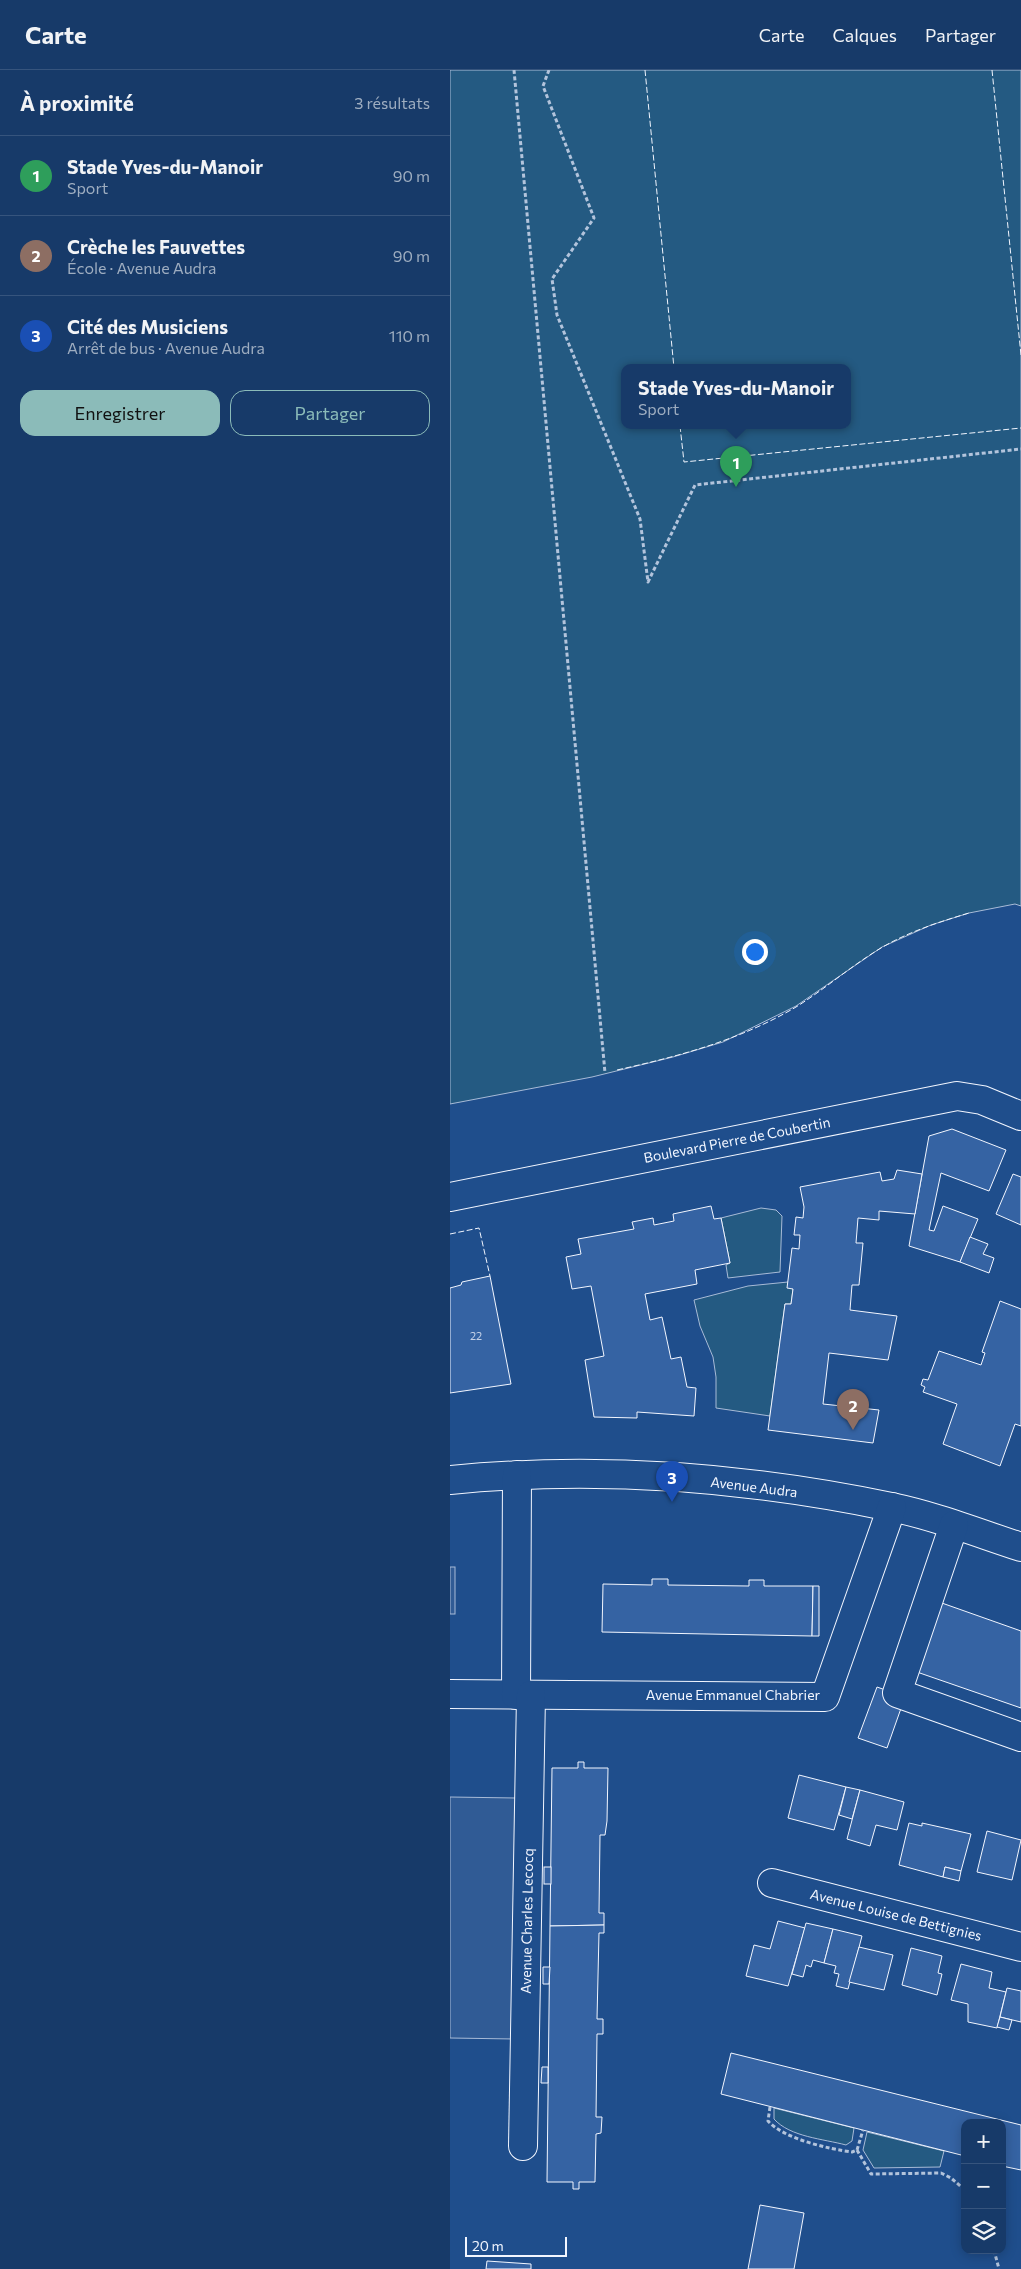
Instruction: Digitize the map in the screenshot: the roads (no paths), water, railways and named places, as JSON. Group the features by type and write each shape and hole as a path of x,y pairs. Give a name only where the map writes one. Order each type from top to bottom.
{"street":[{"name":"Boulevard Pierre de Coubertin","path":"450,1198 957,1096 982,1100 1021,1116"},
{"name":"Avenue Audra","path":"450,1480 517,1475 664,1477 805,1492 892,1507 954,1524 1021,1547"},
{"name":"Avenue Charles Lecocq","path":"517,1475 523,1695 523,2146"},
{"name":"Avenue Emmanuel Chabrier","path":"523,1695 825,1697 892,1507"},
{"path":"954,1524 897,1693 1021,1737"},
{"path":"450,1694 523,1695"},
{"name":"Avenue Louise de Bettignies","path":"772,1883 1021,1947"}],"place":[{"name":"Stade Yves-du-Manoir","path":"736,487"},
{"name":"Crèche les Fauvettes","path":"853,1430"},
{"name":"Cité des Musiciens","path":"672,1502"}]}
